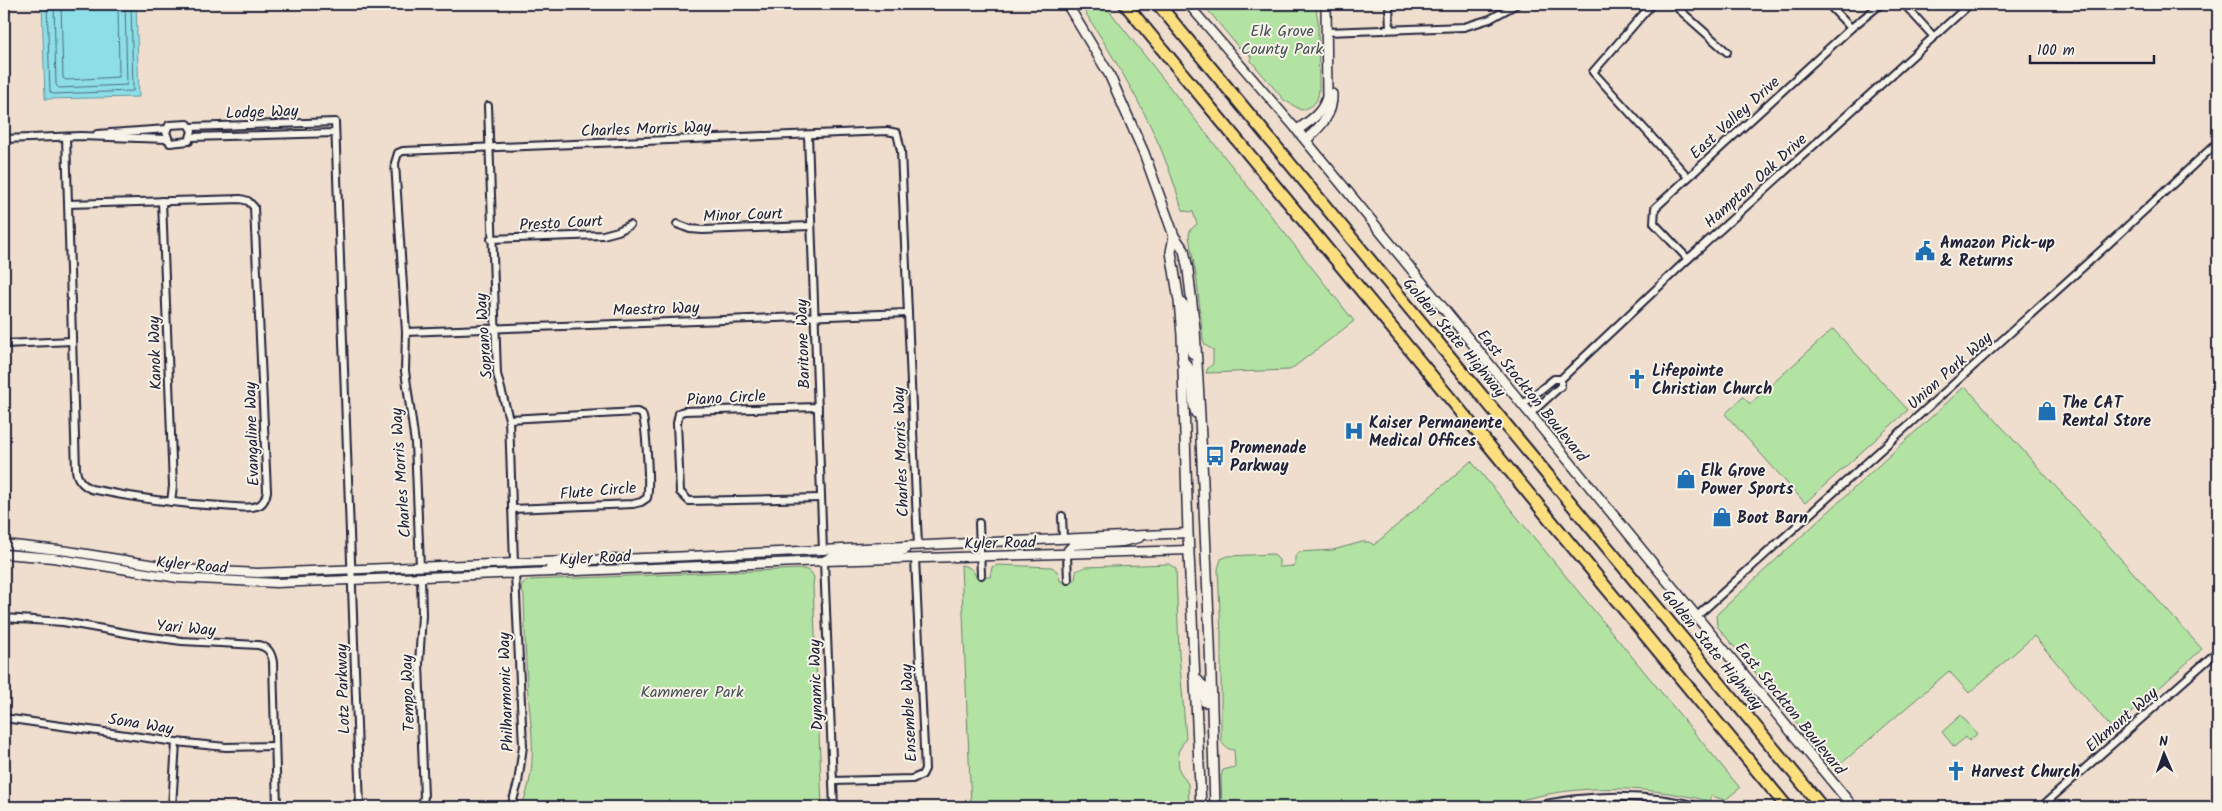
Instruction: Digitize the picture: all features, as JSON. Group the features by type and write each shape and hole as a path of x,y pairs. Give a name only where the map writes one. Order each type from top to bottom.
{"highway":[{"path":"1125,4 1787,807"},
{"name":"Golden State Highway","path":"1158,4 1822,807"}],"main road":[{"path":"1067,4 1109,74 1144,153 1174,236 1184,250 1193,305 1197,356 1210,643 1215,807"},
{"path":"1297,130 1312,120 1325,106 1327,97 1326,4"},
{"path":"1306,140 1320,127 1326,118 1332,100 1331,58 1327,32"},
{"name":"East Stockton Boulevard","path":"1297,130 1853,807"},
{"path":"1174,236 1171,252 1179,301 1201,807"},
{"path":"1179,301 1185,305 1190,346 1192,353 1197,356"},
{"path":"1182,361 1188,364 1190,369 1195,412 1200,416"},
{"path":"1194,676 1200,681 1204,691 1207,749 1213,759"},
{"path":"1199,762 1204,763 1207,768 1209,807"}],"street":[{"name":"East Stockton Boulevard","path":"1188,4 1297,130"},
{"path":"1389,4 1390,29"},
{"path":"1327,32 1455,28 1473,25 1490,19 1517,4"},
{"path":"1652,4 1593,72 1688,177"},
{"path":"1673,4 1727,52"},
{"path":"1828,4 1851,28"},
{"name":"East Valley Drive","path":"1688,259 1654,223 1655,208 1851,28 1881,4"},
{"path":"1904,4 1934,37"},
{"name":"Hampton Oak Drive","path":"1530,414 1561,386 1561,379 1688,259 1970,4"},
{"name":"Soprano Way","path":"488,106 497,374 509,419 514,563"},
{"name":"Lodge Way","path":"81,136 109,132 167,129 169,125 188,124 191,127 335,122"},
{"name":"Lotz Parkway","path":"335,122 360,807"},
{"path":"191,127 192,137"},
{"path":"167,129 167,139"},
{"name":"Charles Morris Way","path":"420,567 415,443 406,371 406,332 396,158 398,153 403,151 887,131 897,133 901,151 915,546"},
{"name":"Lodge Way","path":"4,139 81,136 140,140 167,139 170,143 190,141 192,137 335,133"},
{"name":"Baritone Way","path":"808,135 823,551"},
{"name":"Evangaline Way","path":"66,136 72,342 76,470 78,479 91,489 171,502 255,506 264,501 267,491 254,207 248,201 241,199 68,204"},
{"name":"Union Park Way","path":"1696,616 2104,248 2218,142"},
{"name":"Kanok Way","path":"162,201 173,486 171,502"},
{"name":"Minor Court","path":"677,224 690,229 703,230 811,226"},
{"name":"Presto Court","path":"491,239 603,234 618,231 630,225"},
{"name":"Maestro Way","path":"406,332 908,313"},
{"path":"4,344 72,342"},
{"name":"Hampton Oak Drive","path":"1522,405 1554,378 1561,379"},
{"name":"Piano Circle","path":"818,407 684,411 679,414 677,423 680,492 689,500 821,498"},
{"name":"Flute Circle","path":"509,419 636,412 642,414 646,426 648,488 647,498 641,502 634,504 512,509"},
{"path":"1062,516 1063,538"},
{"path":"979,524 981,575"},
{"name":"Kyler Road","path":"4,544 68,551 154,566 199,571 258,573 823,551 1188,533"},
{"path":"1068,580 1067,555 1068,550 1074,545 1122,542 1145,535"},
{"path":"824,561 833,556 896,552 915,546"},
{"name":"Kyler Road","path":"4,554 53,558 152,575 258,583 738,564 1189,550"},
{"path":"738,564 762,559 816,556 823,551"},
{"name":"Ensemble Way","path":"833,781 912,779 922,775 925,769 916,558"},
{"path":"515,574 521,568 585,565 608,559"},
{"name":"Dynamic Way","path":"824,561 834,807"},
{"path":"470,576 507,568 514,563"},
{"name":"Philharmonic Way","path":"511,807 518,782 522,746 515,574"},
{"name":"Tempo Way","path":"421,578 422,615 419,664 424,797 421,807"},
{"name":"Yari Way","path":"4,618 63,622 160,638 266,647 272,653 273,662 274,746"},
{"name":"Elkmont Way","path":"2041,807 2218,651"},
{"name":"Sona Way","path":"4,718 176,742 226,747 274,746"},
{"path":"172,807 176,742"},
{"path":"274,746 277,807"},
{"path":"1532,807 1584,798 1630,797 1666,800 1701,807"}],"green space":[{"path":"1080,4 1104,4 1354,321 1290,370 1206,373 1213,364 1213,350 1205,345 1203,339 1197,281 1189,236 1190,230 1197,224 1193,212 1184,211 1181,206 1162,151 1138,101"},
{"name":"Elk Grove County Park","path":"1203,4 1315,4 1318,20 1319,89 1315,103 1301,110 1284,100 1251,61 1251,57 1244,48 1239,48"},
{"path":"1833,329 1908,410 1805,503 1725,414 1743,397 1750,404"},
{"path":"1965,386 2202,649 2113,730 2034,636 1969,693 1949,671 1835,769 1717,626 1716,615"},
{"path":"1471,461 1740,788 1725,800 1711,796 1709,801 1657,791 1604,789 1577,790 1551,794 1499,807 1222,807 1221,776 1223,770 1235,767 1234,750 1225,747 1221,738 1221,634 1218,569 1221,559 1228,556 1273,554 1279,560 1279,567 1295,566 1295,557 1299,552 1333,550 1362,542 1369,542 1374,545"},
{"path":"1169,564 1176,569 1179,654 1186,738 1178,752 1179,770 1188,784 1189,807 971,807 961,565 971,569 976,577 990,577 992,567 998,565 1052,567 1058,572 1060,581 1075,580 1076,571 1085,567"},
{"name":"Kammerer Park","path":"803,569 810,571 814,577 822,807 521,807 527,792 532,760 526,670 524,596 521,588 523,583 530,580"},
{"path":"1961,715 1977,734 1969,741 1966,737 1954,747 1942,732"}],"water":[{"path":"42,4 136,4 139,97 45,99"}],"place":[{"name":"Amazon Pick-up & Returns","path":"1925,251"},
{"name":"Lifepointe Christian Church","path":"1637,379"},
{"name":"The CAT Rental Store","path":"2047,411"},
{"name":"Kaiser Permanente Medical Offices","path":"1354,431"},
{"name":"Promenade Parkway","path":"1215,456"},
{"name":"Elk Grove Power Sports","path":"1686,479"},
{"name":"Boot Barn","path":"1722,517"},
{"name":"Harvest Church","path":"1956,771"}]}
